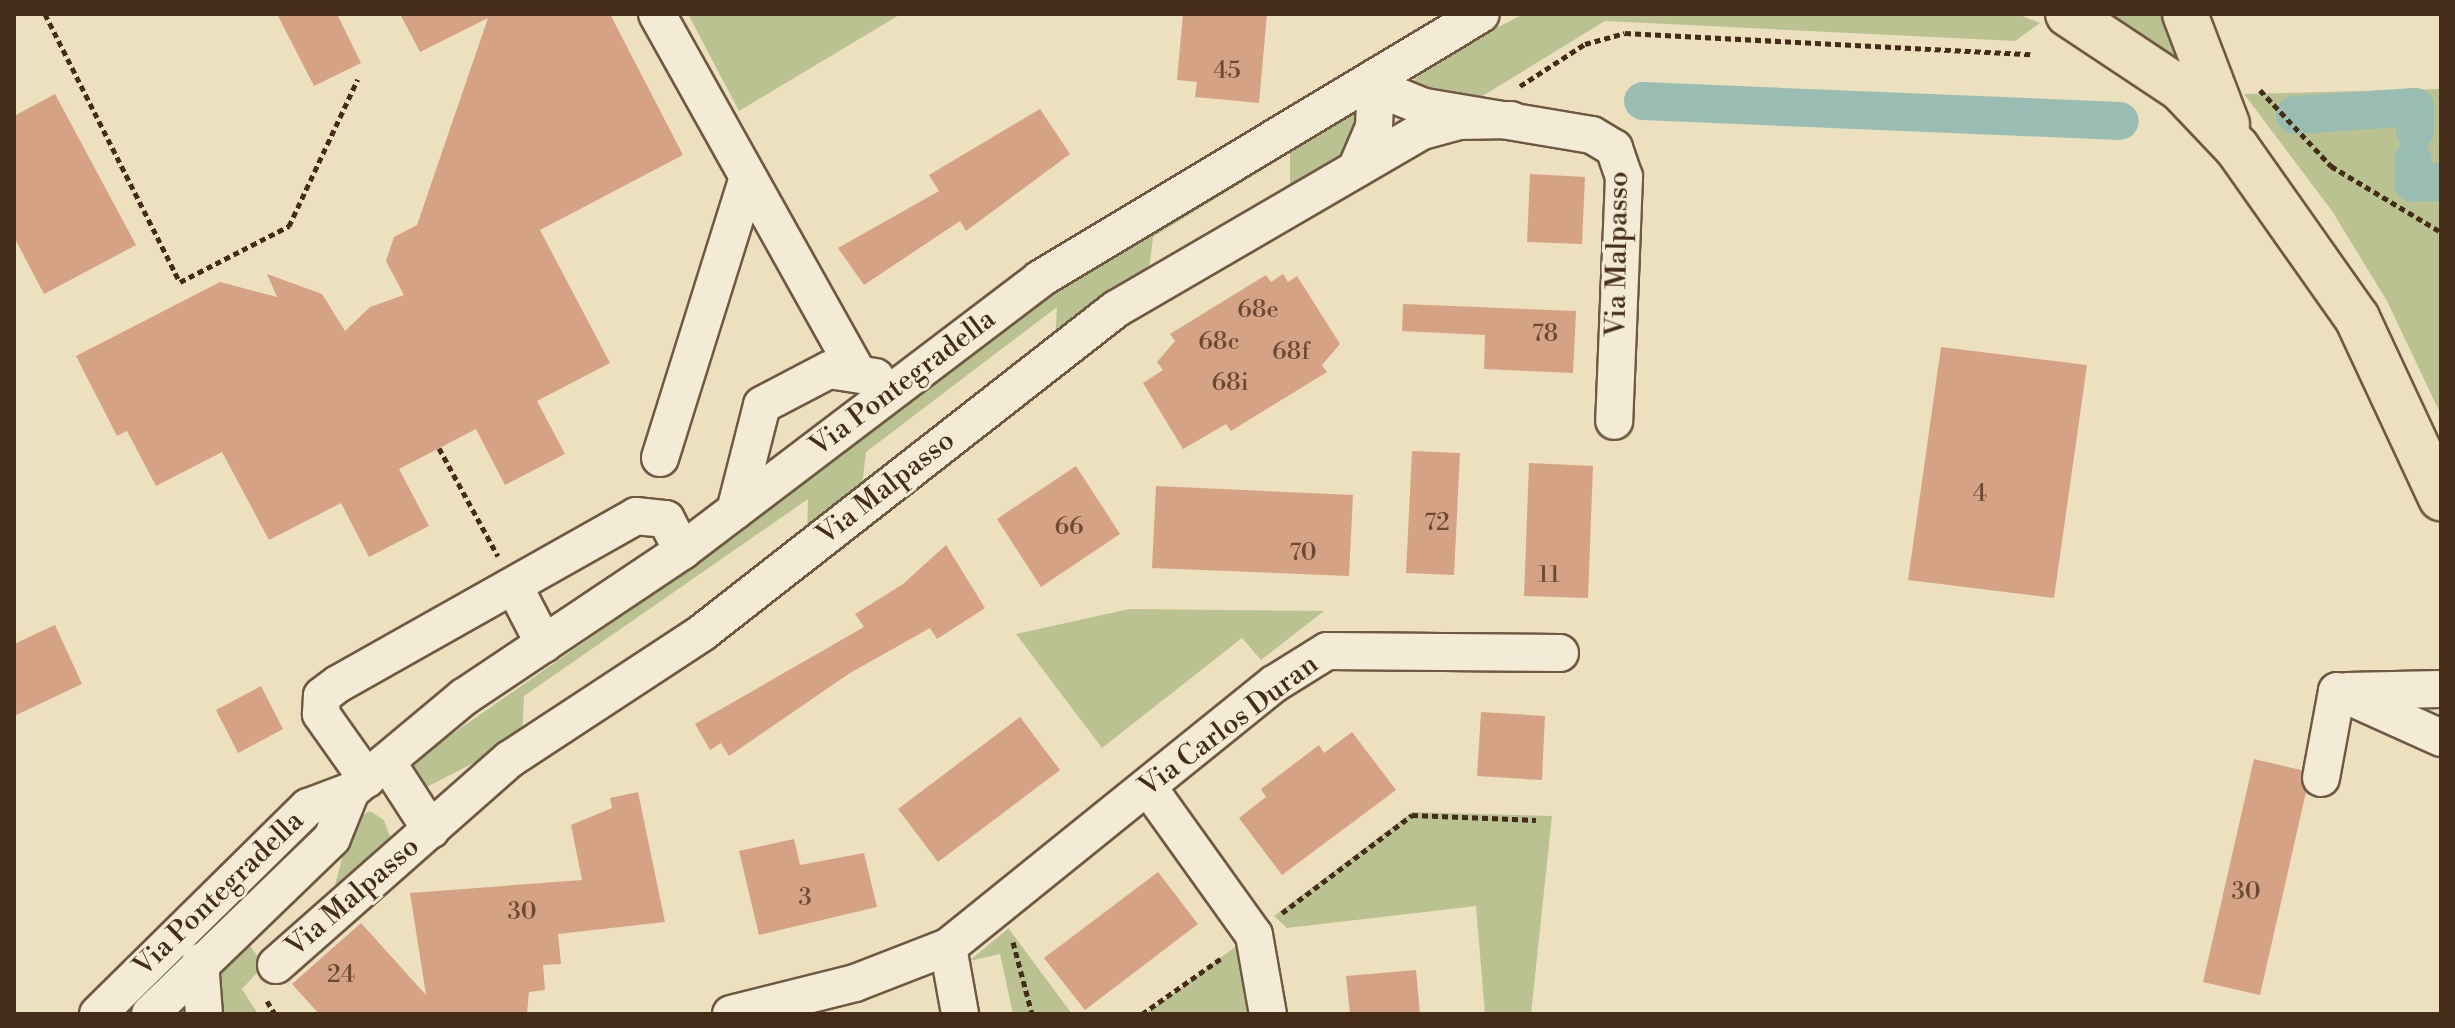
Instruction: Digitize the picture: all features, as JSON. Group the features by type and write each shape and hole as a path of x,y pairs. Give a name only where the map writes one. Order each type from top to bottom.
{"main road":[{"path":"2068,14 2181,89 2237,148 2357,318 2441,498"},
{"path":"2185,14 2237,148"}],"street":[{"path":"657,14 856,370"},
{"name":"Via Pontegradella","path":"102,1013 308,807 368,777 544,644 682,551 1040,279 1481,14"},
{"path":"1356,169 1374,127 1376,77"},
{"name":"Via Malpasso","path":"1376,77 1403,100 1601,138 1623,166 1614,421"},
{"name":"Via Malpasso","path":"276,965 510,759 703,632 1116,309 1356,169 1446,123 1496,118"},
{"path":"660,458 748,177"},
{"path":"735,511 762,405 802,380 856,370 899,386"},
{"path":"544,644 515,588 636,516 666,519 682,551"},
{"name":"Via Malpasso","path":"431,830 368,777 321,714 322,696 515,588"},
{"name":"Via Carlos Duran","path":"731,1014 855,983 948,947 1274,684 1327,651 1560,653"},
{"path":"2337,691 2441,689"},
{"path":"2337,691 2441,738"},
{"path":"2321,778 2337,691"},
{"name":"Via Pontegradella","path":"150,1014 200,962 332,838 368,777"},
{"path":"1148,787 1254,935 1268,1014"},
{"path":"948,947 960,1014"},
{"path":"200,962 204,1014"}],"path":[{"path":"45,14 180,282 289,226 358,79"},
{"path":"1496,118 1548,64 1625,33 2030,54"},
{"path":"2256,85 2331,166 2441,232"},
{"path":"439,448 515,588"},
{"path":"1142,1014 1254,935 1412,815 1536,820"},
{"path":"990,913 1017,947 1032,1014"}],"green space":[{"path":"688,14 901,14 739,111"},
{"path":"1524,14 2017,14 2040,23 2015,41 1605,21 1476,100 1406,86 1450,51"},
{"path":"2095,14 2170,14 2198,89"},
{"path":"2441,89 2441,415 2387,301 2332,211 2244,94"},
{"path":"1357,106 1360,120 1344,158 1290,192 1290,153 1153,237 1148,279 1055,342 1057,307 866,452 861,494 807,535 808,499 524,696 522,738 421,790 408,770 412,762 731,540 1051,291"},
{"path":"1129,609 1324,611 1261,660 1242,638 1102,748 1016,634"},
{"path":"370,811 384,820 392,842 334,889 352,821"},
{"path":"1412,812 1552,816 1531,1014 1485,1014 1476,906 1287,928 1274,916"},
{"path":"1009,928 1072,1014 1013,1014 1000,954 969,961"},
{"path":"246,940 264,965 242,989 258,1014 218,1014 217,968"},
{"path":"1239,944 1247,1014 1145,1014"}],"building":[{"path":"277,14 337,14 361,63 314,86"},
{"path":"400,14 610,14 683,155 540,230 610,363 537,401 565,454 505,485 476,429 399,469 429,526 369,557 341,503 269,540 222,452 156,486 127,431 117,436 76,356 220,282 277,297 267,274 322,294 345,331 370,307 404,295 386,261 394,237 417,225 488,18 420,52"},
{"path":"1183,14 1267,14 1259,103 1195,97 1197,82 1177,80"},
{"path":"55,94 136,245 44,294 14,237 14,116"},
{"path":"1040,109 1070,154 966,231 960,221 864,285 838,248 939,191 929,175"},
{"path":"1530,174 1585,177 1582,244 1527,242"},
{"path":"1283,274 1288,282 1297,276 1340,344 1322,365 1327,372 1231,431 1226,424 1183,449 1143,383 1163,370 1157,362 1175,341 1170,334 1266,275 1271,282"},
{"path":"1403,304 1576,311 1573,373 1484,369 1485,335 1402,331"},
{"path":"1941,347 2087,365 2054,598 1908,580"},
{"path":"1412,451 1460,453 1454,575 1406,573"},
{"path":"1529,463 1593,466 1588,598 1524,596"},
{"path":"1076,466 1120,534 1041,587 997,519"},
{"path":"1156,486 1353,495 1349,576 1152,568"},
{"path":"946,545 985,608 937,639 930,628 850,673 729,756 721,743 710,750 695,724 864,627 855,614 903,584"},
{"path":"55,625 82,684 14,716 14,644"},
{"path":"261,686 283,729 238,753 216,710"},
{"path":"1481,712 1545,716 1542,780 1477,776"},
{"path":"1020,717 1060,770 938,862 898,809"},
{"path":"1352,732 1396,790 1282,875 1239,818 1266,797 1261,789 1319,745 1324,753"},
{"path":"2254,759 2301,770 2306,792 2260,995 2203,982"},
{"path":"638,792 665,922 558,934 561,964 543,965 545,990 529,992 527,1014 319,1014 292,984 361,923 426,995 410,893 582,880 571,825 612,808 610,798"},
{"path":"794,839 800,865 864,853 877,907 759,935 739,851"},
{"path":"1158,872 1198,924 1085,1010 1044,958"},
{"path":"1416,970 1420,1014 1350,1014 1346,976"}],"waterway":[{"path":"1643,101 2120,121"},
{"path":"2295,115 2415,107 2415,131"},
{"path":"2413,160 2413,183 2441,182"}]}
